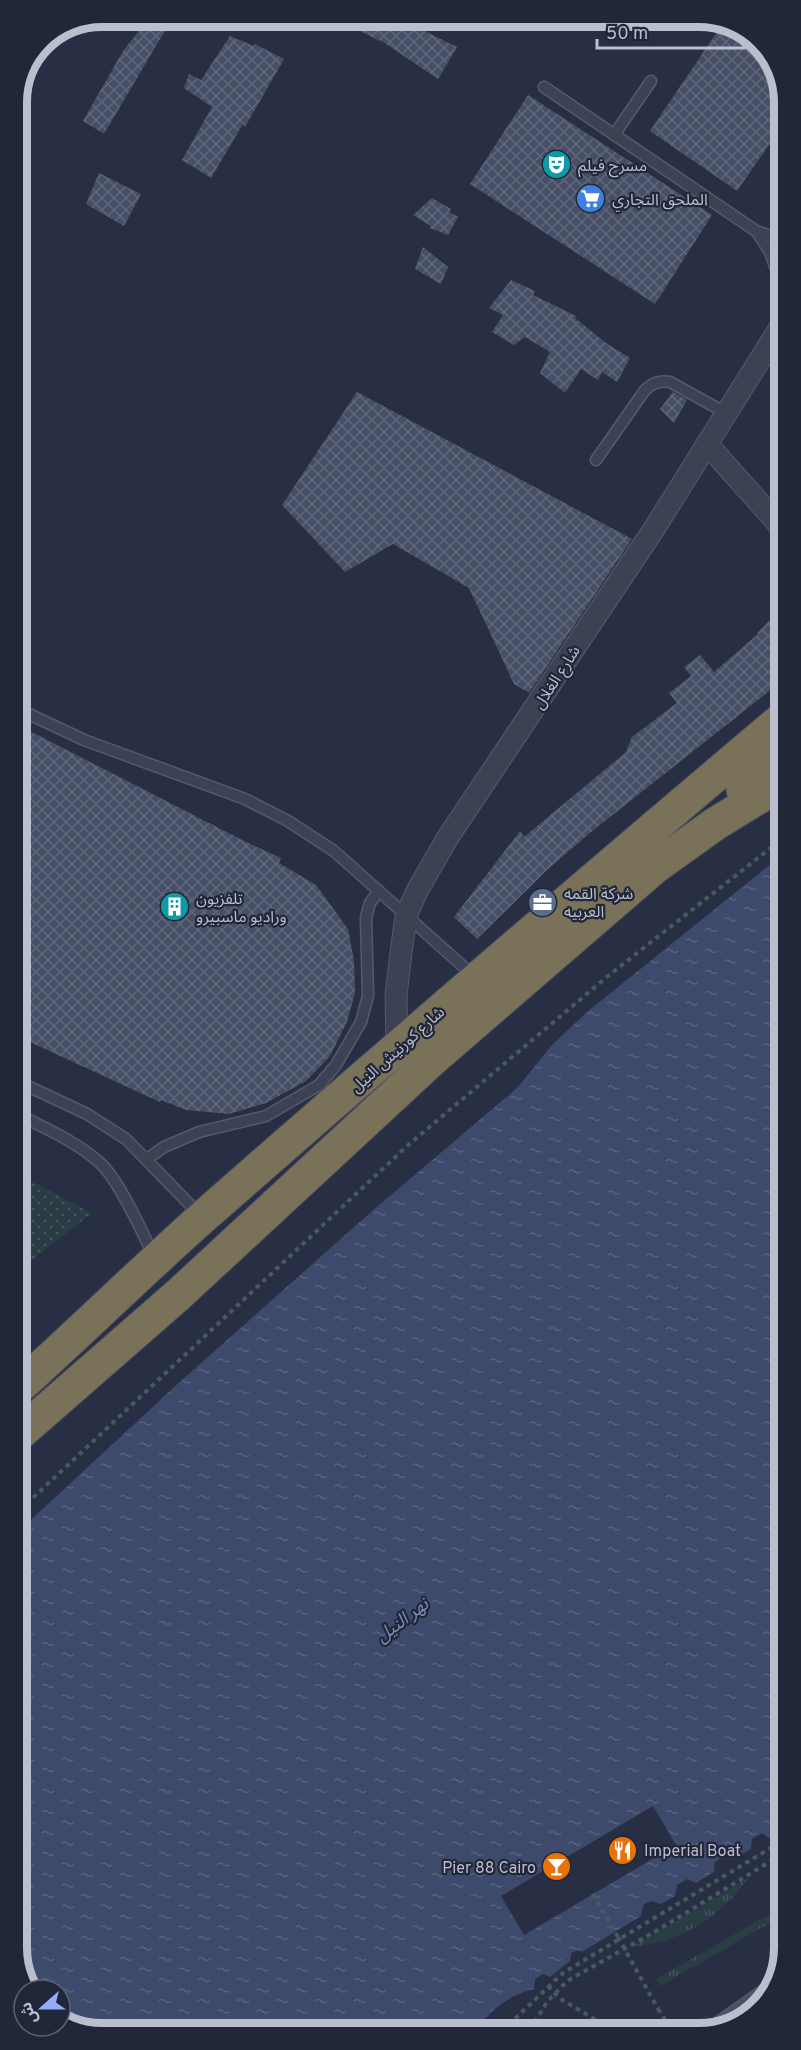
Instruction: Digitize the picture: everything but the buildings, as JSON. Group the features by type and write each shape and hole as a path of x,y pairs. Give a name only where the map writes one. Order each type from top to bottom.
{"highway":[{"name":"شارع كورنيش النيل","path":"27,1379 202,1218 477,978 774,725"},
{"path":"715,824 746,787 774,763"},
{"name":"شارع كورنيش النيل","path":"27,1427 178,1295 426,1066 655,867 715,824 774,788"}],"street":[{"name":"شارع الغلال","path":"397,1050 396,996 406,916 448,837 654,529 726,413 772,348"},
{"path":"706,444 774,519"}],"lane":[{"path":"614,135 651,81"},
{"path":"544,87 756,231 774,237"},
{"path":"756,231 770,252 774,264"},
{"path":"596,460 651,384 661,381 670,382 726,413"},
{"path":"27,713 84,740 245,799 288,821 334,850 477,978"},
{"path":"147,1159 165,1147 199,1132 266,1116 319,1085 345,1052 361,1022 368,996 366,917 370,903 379,891"},
{"path":"27,1086 87,1114 126,1139 202,1218"},
{"path":"27,1119 68,1138 101,1163 140,1227 155,1260"}],"path":[{"path":"27,1503 406,1146 608,976 774,845"},
{"path":"510,2023 548,1986 579,1962 774,1846"},
{"path":"534,2023 554,1994 567,1981 656,1931 774,1859"},
{"path":"593,1894 667,2023"},
{"path":"548,1986 554,1994 602,2023"}],"green space":[{"path":"27,1179 92,1213 27,1264"},
{"path":"748,1878 725,1905 698,1926 667,1940 632,1947"},
{"path":"774,1912 774,1921 660,1986 656,1979"}],"water":[{"name":"نهر النيل","path":"774,861 774,1835 769,1838 762,1833 752,1839 751,1849 733,1859 726,1855 715,1862 714,1872 696,1883 687,1879 677,1885 675,1896 661,1904 651,1901 643,1905 641,1916 582,1952 578,1950 571,1953 570,1961 550,1977 543,1974 535,1979 534,1989 504,2002 482,2023 97,2023 72,2017 72,1978 34,1978 28,1963 27,1524 172,1389 371,1212 517,1088 552,1045 587,1012"}],"pier":[{"path":"653,1806 676,1845 524,1935 501,1896"}],"place":[{"name":"مسرح فيلم","path":"557,165"},
{"name":"الملحق التجاري","path":"591,199"},
{"name":"شركة القمه العربيه","path":"543,902"},
{"name":"تلفزيون وراديو ماسبيرو","path":"175,907"},
{"name":"Imperial Boat","path":"623,1850"},
{"name":"Pier 88 Cairo","path":"557,1867"}]}
